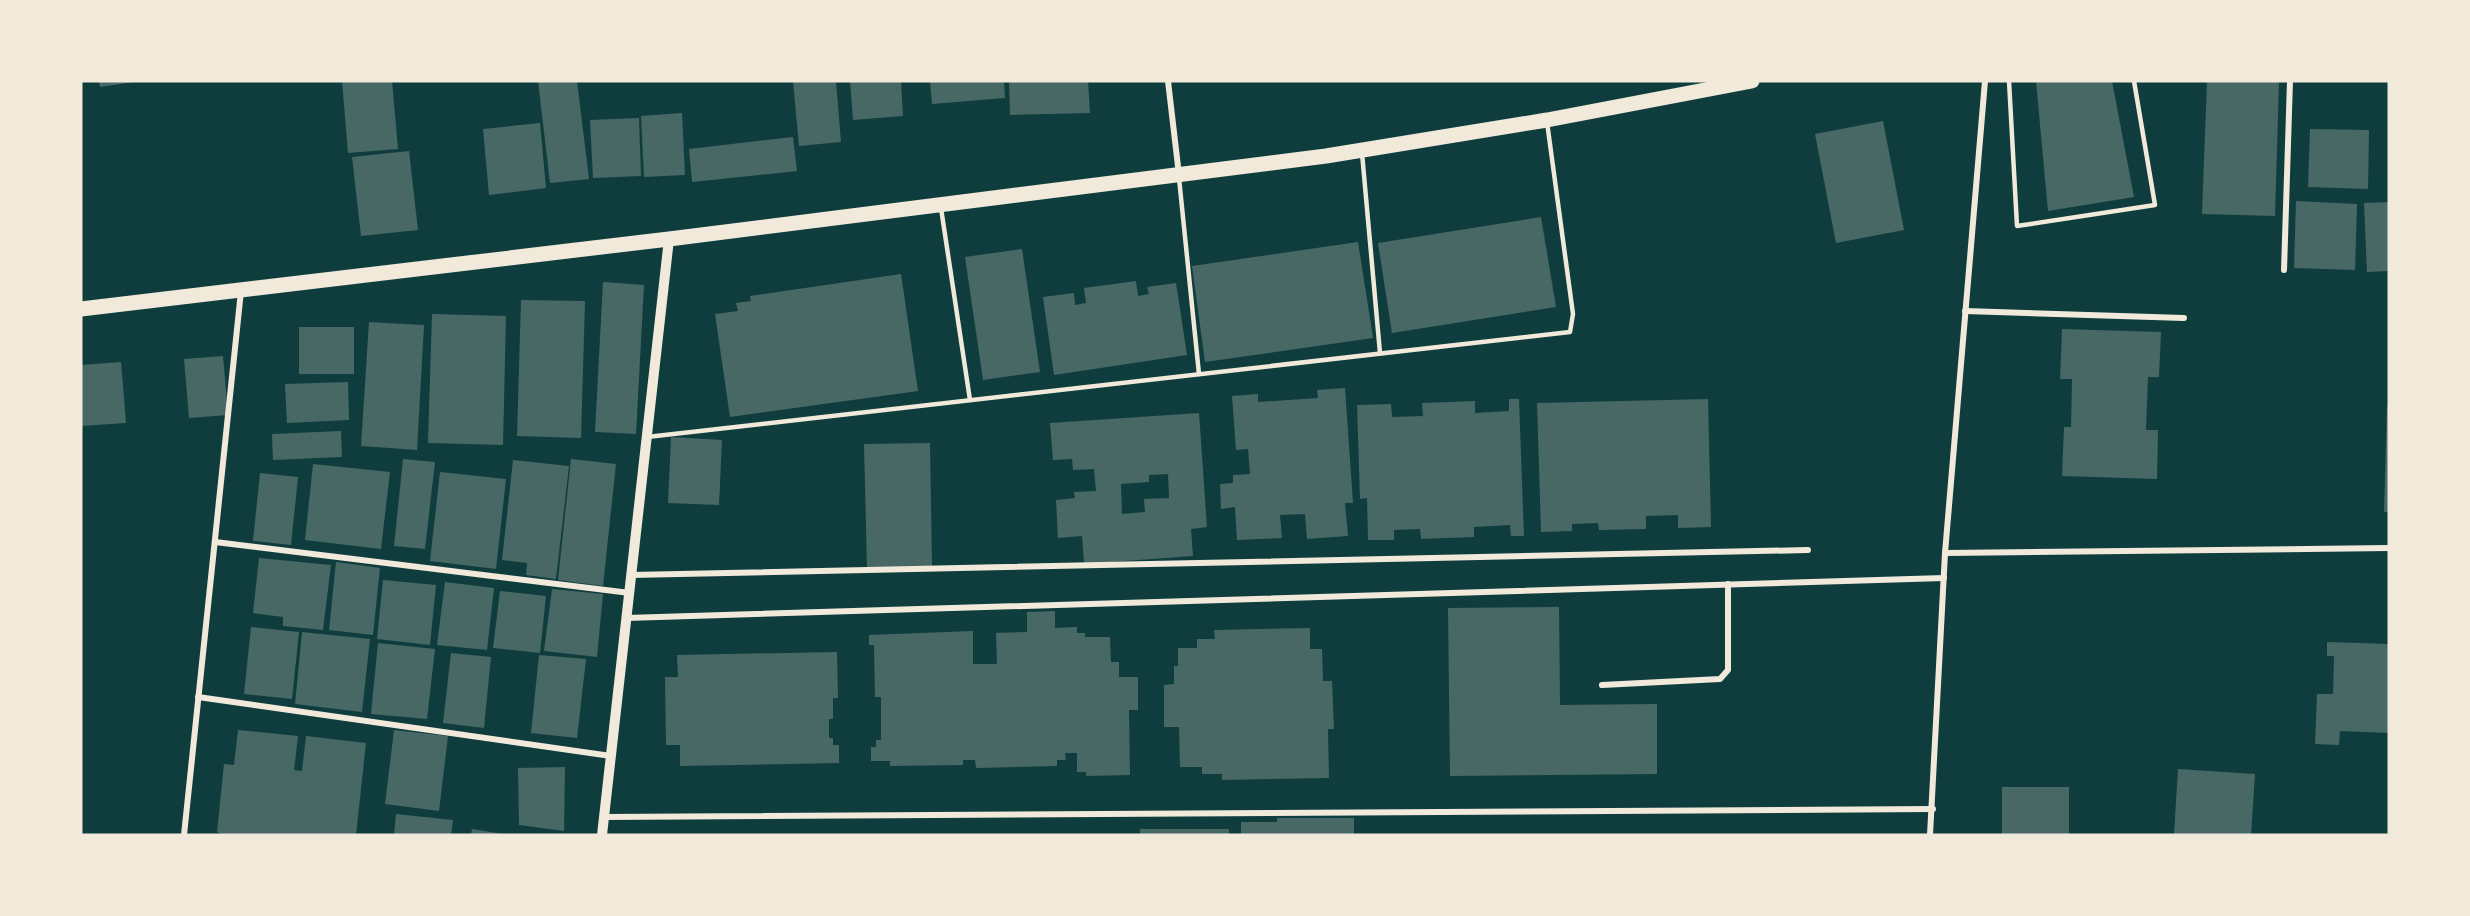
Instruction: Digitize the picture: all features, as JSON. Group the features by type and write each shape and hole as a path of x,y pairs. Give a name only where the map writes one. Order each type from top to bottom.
{"main road":[{"path":"81,309 669,239 1362,151 1547,120 1752,81"}],"street":[{"path":"1168,81 1179,175"},
{"path":"1930,835 1945,553 1985,81"},
{"path":"2284,270 2290,81"},
{"path":"602,835 669,239"},
{"path":"184,835 241,291"},
{"path":"1965,311 2184,318"},
{"path":"215,543 630,593"},
{"path":"1945,553 2389,548"},
{"path":"632,575 1808,550"},
{"path":"626,618 1944,578"},
{"path":"1602,685 1720,679 1728,670 1728,584"},
{"path":"198,697 610,756"},
{"path":"604,817 1933,809"}],"lane":[{"path":"2009,81 2017,226 2155,205 2134,81"},
{"path":"647,437 1570,332 1574,314 1547,120"},
{"path":"1362,151 1380,353"},
{"path":"1179,175 1198,374"},
{"path":"941,205 970,400"}],"building":[{"path":"99,81 133,81 134,82 100,87"},
{"path":"342,81 392,81 398,149 348,153"},
{"path":"538,81 577,81 589,179 550,183"},
{"path":"793,81 836,81 841,142 799,146"},
{"path":"850,81 901,81 903,116 853,120"},
{"path":"930,81 1004,81 1005,98 932,104"},
{"path":"1009,81 1088,81 1090,113 1010,115"},
{"path":"2036,81 2112,81 2134,197 2048,211"},
{"path":"2207,81 2279,81 2275,216 2202,214"},
{"path":"682,113 685,175 644,177 641,116"},
{"path":"639,118 641,176 593,178 590,120"},
{"path":"1883,121 1904,230 1836,243 1815,134"},
{"path":"540,123 546,188 489,195 483,129"},
{"path":"2310,129 2369,130 2368,189 2308,187"},
{"path":"793,137 797,171 692,182 689,149"},
{"path":"409,151 418,230 361,236 352,157"},
{"path":"2296,201 2357,204 2355,270 2294,268"},
{"path":"2389,202 2389,271 2367,272 2364,203"},
{"path":"1541,217 1556,307 1392,333 1378,243"},
{"path":"1358,242 1373,338 1205,362 1192,266"},
{"path":"1022,249 1040,372 983,380 965,257"},
{"path":"901,274 918,391 730,417 715,314 738,311 736,303 751,301 750,296"},
{"path":"1136,281 1138,296 1149,294 1147,287 1176,283 1187,355 1054,375 1043,297 1074,293 1075,305 1086,303 1084,288"},
{"path":"603,282 644,285 636,434 595,432"},
{"path":"521,300 585,301 581,438 517,436"},
{"path":"432,314 506,316 503,445 428,443"},
{"path":"369,322 424,325 417,450 361,446"},
{"path":"299,327 354,327 354,374 299,374"},
{"path":"2062,329 2161,332 2159,377 2148,377 2146,430 2158,430 2157,479 2062,476 2064,427 2071,427 2072,379 2060,379"},
{"path":"223,356 228,415 189,418 184,359"},
{"path":"121,362 126,423 81,426 81,365"},
{"path":"348,382 349,420 287,423 285,384"},
{"path":"1345,388 1353,503 1345,503 1348,536 1307,539 1305,514 1280,515 1282,538 1237,540 1235,507 1221,509 1220,484 1233,483 1233,475 1250,474 1248,449 1236,450 1232,396 1258,394 1258,402 1318,398 1317,390"},
{"path":"1509,399 1519,399 1524,536 1511,536 1510,525 1474,527 1474,537 1421,539 1420,529 1394,530 1394,540 1368,540 1367,498 1360,499 1357,405 1391,404 1392,417 1423,416 1422,403 1475,401 1475,413 1509,411"},
{"path":"1708,399 1711,527 1678,528 1678,515 1646,516 1646,529 1599,530 1598,523 1572,524 1572,531 1541,532 1537,403"},
{"path":"2387,405 2389,405 2389,512 2384,512"},
{"path":"1199,413 1207,527 1191,529 1193,556 1084,564 1082,536 1058,538 1056,500 1075,498 1074,492 1096,491 1094,469 1073,470 1072,459 1053,460 1050,423","holes":["1168,474 1169,498 1144,499 1145,512 1122,514 1121,484 1149,482 1149,475"]},
{"path":"341,431 342,457 273,460 272,434"},
{"path":"671,437 722,440 719,505 668,503"},
{"path":"930,443 932,567 867,568 864,444"},
{"path":"403,459 435,462 425,549 394,546"},
{"path":"571,459 616,464 603,586 558,580"},
{"path":"513,460 569,466 556,579 526,575 527,563 502,560"},
{"path":"313,464 390,472 381,549 305,540"},
{"path":"440,472 506,479 496,569 430,561"},
{"path":"260,473 298,477 291,545 253,541"},
{"path":"259,558 331,565 323,630 283,626 283,617 253,613"},
{"path":"336,562 380,568 373,635 329,630"},
{"path":"383,580 436,585 430,645 377,639"},
{"path":"445,582 494,588 487,650 437,645"},
{"path":"552,589 603,594 597,657 544,651"},
{"path":"500,591 546,596 540,653 493,648"},
{"path":"1559,607 1560,705 1657,704 1657,774 1450,776 1448,608"},
{"path":"1055,611 1055,628 1077,627 1077,633 1085,633 1085,637 1110,637 1111,662 1119,662 1119,677 1138,677 1138,710 1129,710 1130,775 1086,776 1086,772 1077,772 1077,753 1065,753 1066,760 1057,760 1057,766 976,768 975,760 963,760 963,765 890,766 890,761 871,761 871,747 876,747 876,740 881,740 881,697 875,697 874,645 869,645 869,635 973,631 973,664 997,664 996,633 1027,632 1027,612"},
{"path":"251,627 299,632 292,699 244,694"},
{"path":"1310,628 1310,649 1322,649 1323,681 1332,681 1334,729 1328,729 1329,778 1222,780 1222,774 1202,774 1202,767 1180,767 1179,727 1164,727 1164,685 1174,684 1174,666 1178,666 1178,648 1197,648 1197,639 1215,639 1214,630"},
{"path":"302,632 370,639 362,712 295,704"},
{"path":"2327,642 2389,644 2389,733 2340,731 2339,745 2315,744 2317,694 2333,694 2334,656 2327,656"},
{"path":"378,643 435,649 427,719 371,714"},
{"path":"837,652 838,698 833,698 833,719 829,719 829,738 833,738 833,745 839,745 839,763 680,766 680,745 666,745 665,677 678,677 677,655"},
{"path":"451,653 491,657 484,728 443,723"},
{"path":"539,655 586,659 577,738 531,733"},
{"path":"238,730 298,736 294,770 302,771 306,736 366,743 356,835 224,835 217,832 224,764 234,765"},
{"path":"394,730 448,736 439,811 385,804"},
{"path":"565,767 564,831 519,825 518,768"},
{"path":"2178,769 2255,774 2251,835 2174,835"},
{"path":"2002,787 2069,787 2069,835 2002,835"},
{"path":"396,814 453,820 451,835 394,835"},
{"path":"1277,818 1354,818 1354,835 1241,835 1241,822 1277,822"},
{"path":"472,829 503,834 503,835 471,835"},
{"path":"1140,829 1229,829 1229,835 1140,835"}]}
